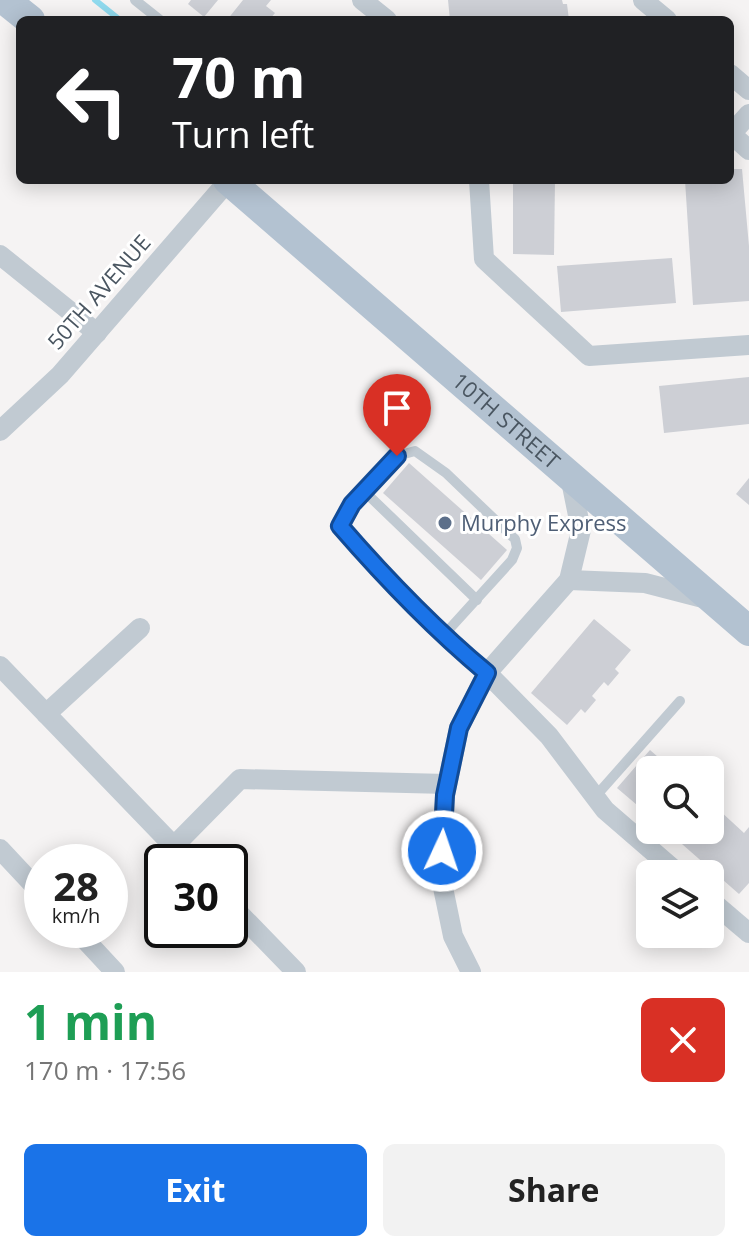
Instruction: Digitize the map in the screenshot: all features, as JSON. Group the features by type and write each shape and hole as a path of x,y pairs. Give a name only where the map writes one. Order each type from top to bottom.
{"main road":[{"path":"5,0 25,16"},
{"name":"10TH STREET","path":"234,184 749,631"}],"street":[{"path":"643,0 662,16"},
{"path":"734,131 749,114"},
{"path":"734,137 749,150"},
{"name":"50TH AVENUE","path":"0,431 60,375 226,184"},
{"path":"479,184 484,259 589,356 749,345"},
{"path":"0,255 97,333"},
{"path":"471,972 453,936 441,878 447,784 459,728 487,673 569,580 581,530 570,476"},
{"path":"569,580 645,583 710,600"},
{"path":"46,714 140,628"},
{"path":"0,666 172,844"},
{"path":"487,673 549,736 605,810 663,860"},
{"path":"176,844 240,779 447,784"},
{"path":"0,849 24,875"},
{"path":"724,912 749,933"},
{"path":"248,923 296,972"},
{"path":"93,948 115,972"}],"lane":[{"path":"135,0 155,16"},
{"path":"443,636 512,560 517,548 515,539 446,473 415,451 397,456 352,504 340,526 392,587 443,636 487,673"},
{"path":"364,491 477,600"},
{"path":"595,797 680,701"}],"building":[{"path":"191,0 218,0 205,16 188,4"},
{"path":"243,0 271,0 266,6 275,13 272,16 230,16"},
{"path":"448,0 562,0 563,4 567,4 568,16 450,16"},
{"path":"734,169 742,169 749,246 749,301 693,305 685,184 734,184"},
{"path":"513,184 555,184 554,255 513,254"},
{"path":"672,258 676,303 561,312 557,266"},
{"path":"749,377 749,424 664,433 659,386"},
{"path":"409,463 507,550 481,580 383,493"},
{"path":"749,478 749,505 736,494"},
{"path":"594,619 631,650 615,669 619,673 608,686 604,682 592,696 596,700 585,713 581,709 567,725 531,693"},
{"path":"636,766 636,804 617,788"},
{"path":"724,815 744,833 749,827 749,883 739,894 724,881 724,860 700,860 682,844 724,844"}],"waterway":[{"path":"95,0 115,16"}],"place":[{"name":"Murphy Express","path":"445,523"}],"route":[{"path":"397,456 352,504 340,526 392,587 450,643 487,673 459,728 445,795 442,851"}]}
